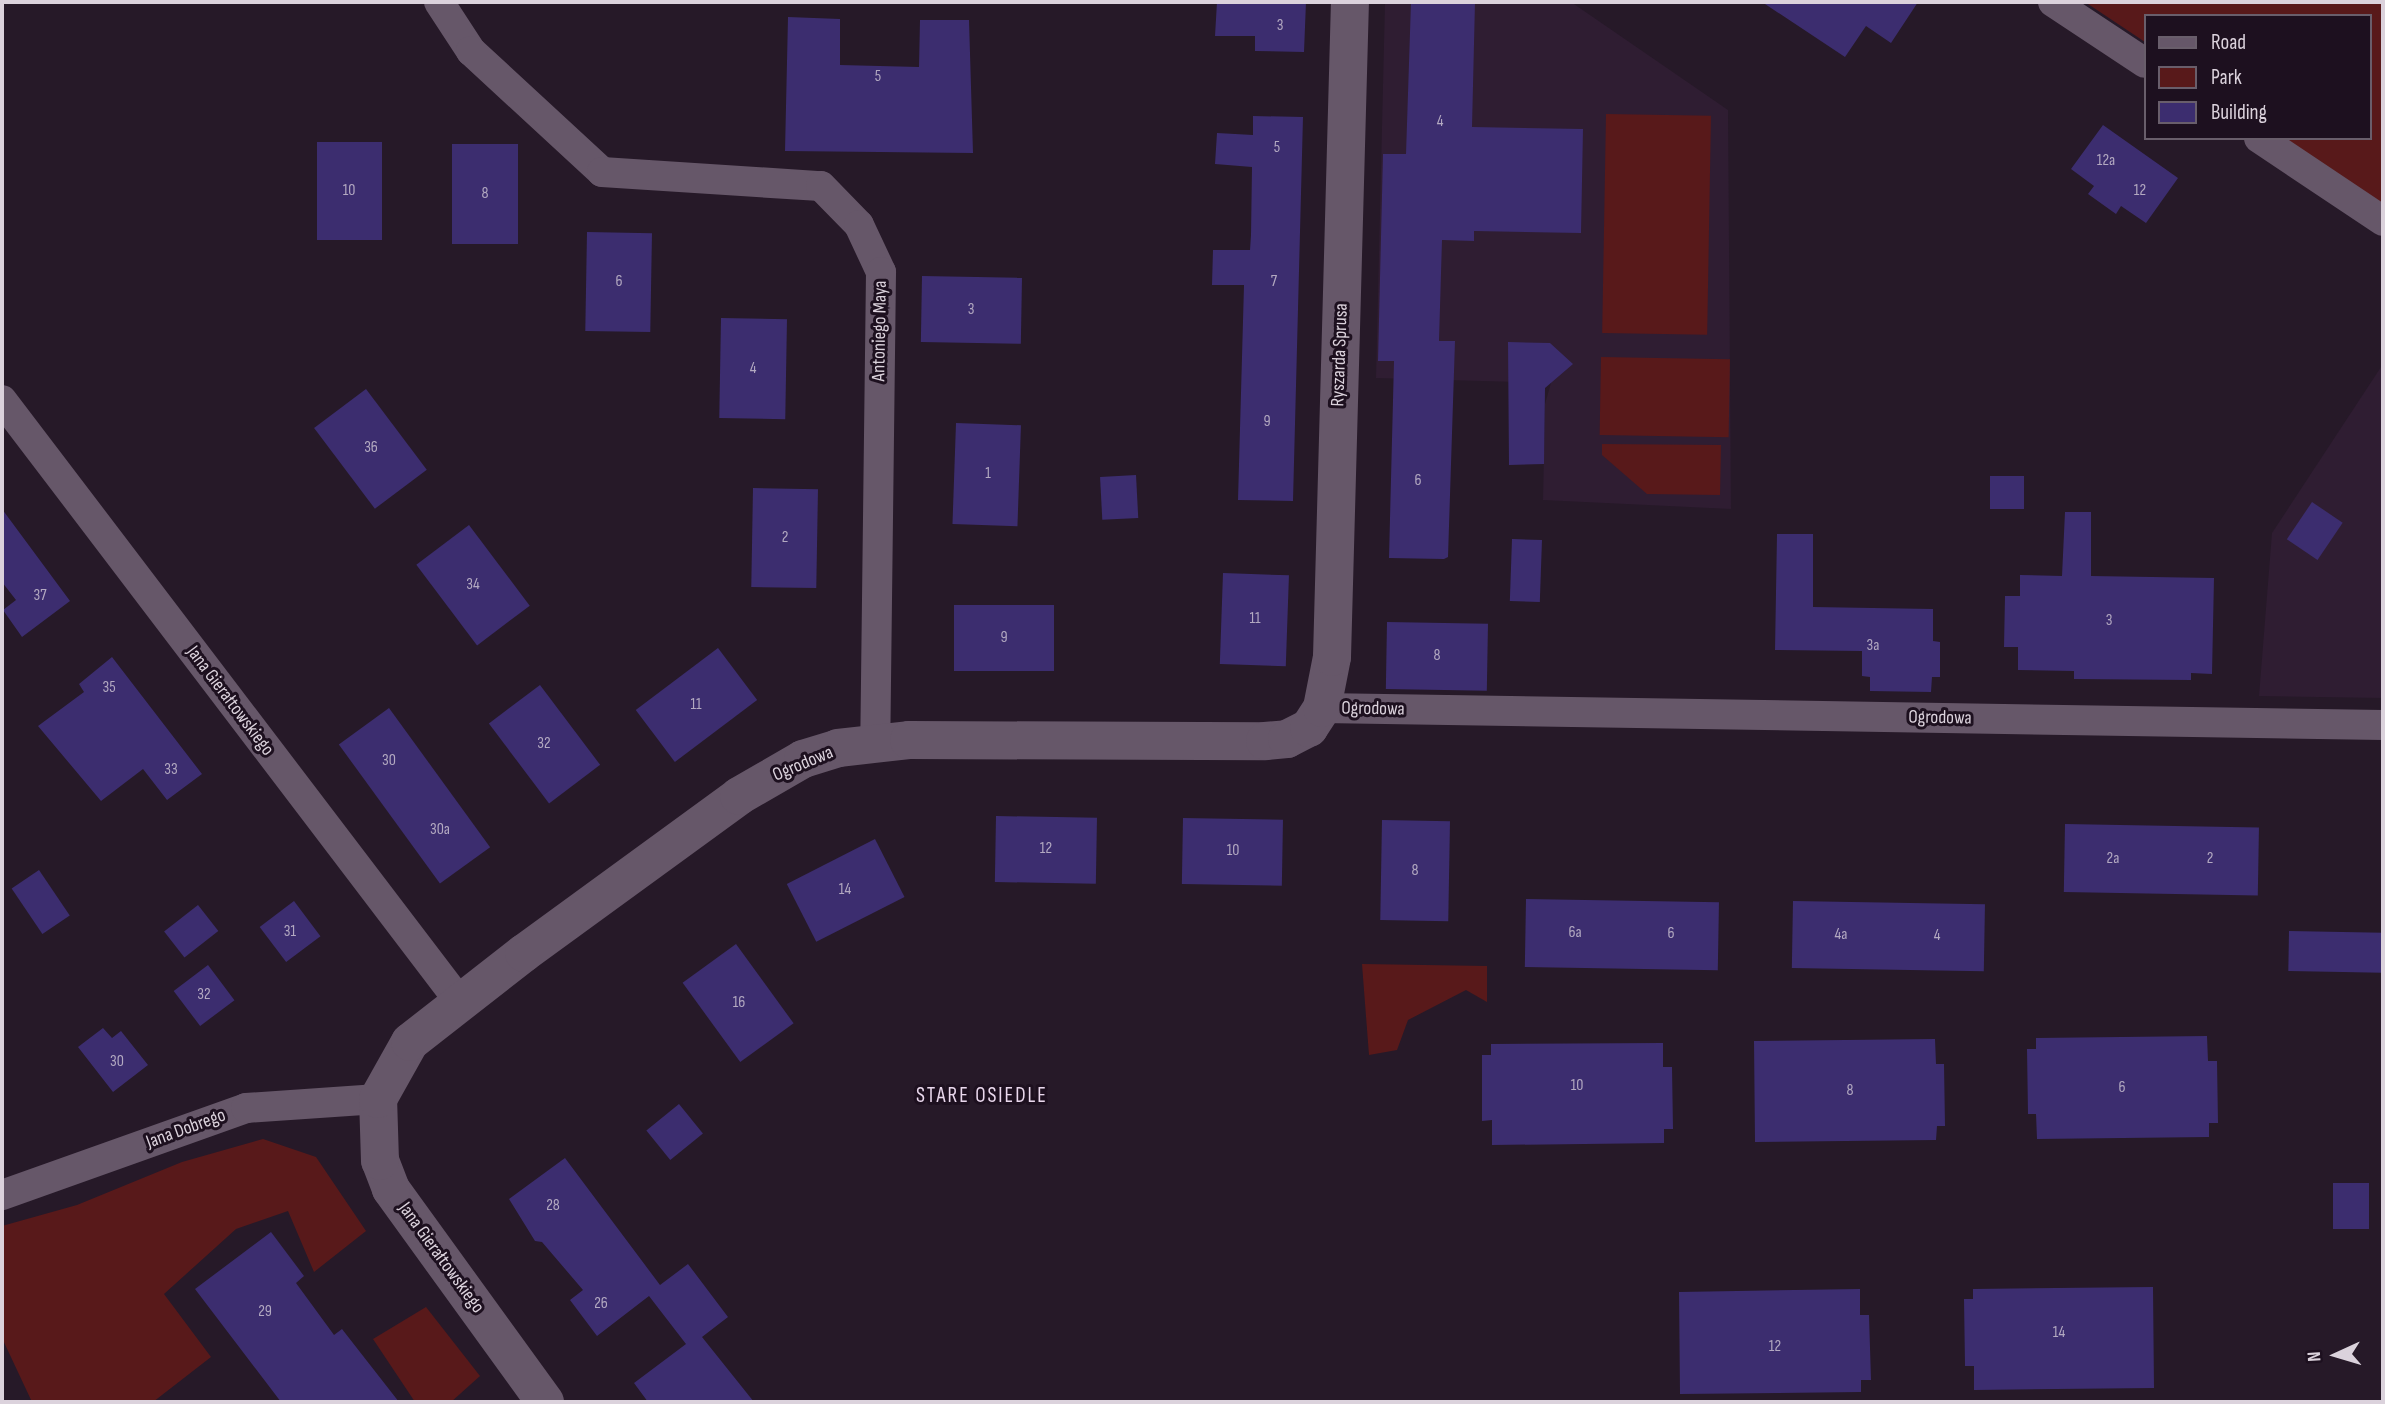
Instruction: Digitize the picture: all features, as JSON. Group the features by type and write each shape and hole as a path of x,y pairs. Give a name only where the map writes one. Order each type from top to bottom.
{"street":[{"name":"Antoniego Maya","path":"439,2 471,51 602,172 821,186 859,225 881,272 875,743"},
{"name":"Ryszarda Sprusa","path":"1322,708 1332,657 1350,2"},
{"path":"2053,2 2144,61"},
{"path":"2262,140 2383,221"},
{"name":"Jana Gierałtowskiego","path":"2,400 460,1002"},
{"name":"Ogrodowa","path":"379,1099 410,1042 460,1002 773,775 826,752 875,743 1265,741 1287,739 1309,728 1322,708 2383,725"},
{"name":"Jana Gierałtowskiego","path":"379,1099 380,1161 391,1189 545,1402"},
{"name":"Jana Dobrego","path":"2,1195 246,1108 379,1099"}],"shaded area":[{"path":"1385,2 1571,2 1728,110 1731,509 1543,500 1545,404 1551,383 1376,378"},
{"path":"2383,364 2383,698 2259,696 2272,533"}],"green space":[{"path":"2085,2 2383,2 2383,207 2287,140 2371,140 2371,14 2144,14 2144,41"},
{"path":"1606,114 1711,116 1707,335 1602,333"},
{"path":"1601,357 1730,359 1729,437 1600,435"},
{"path":"1602,444 1721,445 1720,495 1647,494 1602,455"},
{"path":"1362,964 1487,966 1487,1002 1466,990 1408,1020 1397,1050 1369,1055"},
{"path":"263,1139 316,1157 366,1231 314,1272 288,1211 236,1229 164,1294 211,1357 153,1402 32,1402 2,1338 2,1226 77,1205 182,1162"},
{"path":"426,1307 480,1376 451,1402 415,1402 373,1339"}],"building":[{"path":"1217,2 1306,2 1304,52 1255,51 1255,36 1215,36"},
{"path":"1411,2 1475,2 1472,127 1583,129 1581,233 1474,231 1474,241 1442,240 1439,341 1455,341 1448,557 1444,559 1389,558 1394,361 1378,361 1383,154 1406,154"},
{"path":"1762,2 1918,2 1891,43 1866,26 1845,57"},
{"path":"788,17 840,19 840,65 919,67 920,20 969,20 973,153 785,151"},
{"path":"1253,116 1303,117 1293,501 1238,500 1244,285 1212,285 1213,250 1250,250 1251,235 1252,167 1215,164 1217,133 1253,135"},
{"path":"2103,125 2178,178 2146,223 2121,206 2116,214 2088,194 2094,186 2071,169"},
{"path":"317,142 382,142 382,240 317,240"},
{"path":"452,144 518,144 518,244 452,244"},
{"path":"587,232 652,233 650,332 585,331"},
{"path":"922,276 1022,278 1021,344 921,342"},
{"path":"721,318 787,319 785,419 719,418"},
{"path":"1508,342 1550,343 1573,364 1545,388 1544,464 1509,465"},
{"path":"366,389 427,470 375,509 314,428"},
{"path":"956,423 1021,425 1017,526 952,524"},
{"path":"1136,475 1138,518 1102,520 1100,477"},
{"path":"1990,476 2024,476 2024,509 1990,509"},
{"path":"753,488 818,489 816,588 751,587"},
{"path":"2312,502 2343,523 2318,560 2287,539"},
{"path":"2,509 70,601 22,637 3,610 16,600 2,582"},
{"path":"2065,512 2091,512 2091,576 2214,578 2212,674 2191,673 2191,680 2074,679 2074,671 2018,670 2018,647 2004,647 2005,596 2020,596 2020,575 2062,576"},
{"path":"469,525 530,606 477,645 416,565"},
{"path":"1777,534 1813,534 1813,607 1933,609 1933,641 1940,642 1940,677 1932,677 1931,692 1870,691 1870,677 1862,676 1862,651 1775,650"},
{"path":"1512,539 1542,540 1540,602 1510,601"},
{"path":"1223,573 1289,575 1286,666 1220,664"},
{"path":"954,605 1054,605 1054,671 954,671"},
{"path":"1387,622 1488,624 1487,691 1386,689"},
{"path":"718,648 757,700 675,762 636,710"},
{"path":"112,657 202,774 167,800 143,769 101,801 38,726 84,692 79,684"},
{"path":"540,685 600,765 549,803 489,724"},
{"path":"389,708 490,847 440,884 339,744"},
{"path":"996,816 1097,818 1096,884 995,882"},
{"path":"1183,818 1283,820 1282,886 1182,884"},
{"path":"1382,820 1450,821 1448,921 1380,920"},
{"path":"2065,824 2259,827 2258,895 2064,892"},
{"path":"875,839 905,897 816,942 787,884"},
{"path":"39,870 70,916 42,934 12,888"},
{"path":"1526,899 1719,902 1718,970 1525,967"},
{"path":"294,901 320,936 286,962 260,927"},
{"path":"1793,901 1985,904 1984,971 1792,968"},
{"path":"198,905 218,931 184,957 164,931"},
{"path":"2289,931 2383,933 2382,973 2288,971"},
{"path":"736,944 794,1023 740,1062 683,983"},
{"path":"208,965 234,1000 200,1026 174,991"},
{"path":"103,1028 112,1038 121,1031 148,1065 113,1092 78,1047"},
{"path":"2207,1036 2208,1061 2217,1061 2218,1123 2209,1123 2209,1137 2037,1139 2036,1114 2028,1114 2027,1049 2036,1049 2036,1038"},
{"path":"1935,1039 1936,1064 1944,1064 1945,1126 1937,1126 1936,1140 1755,1142 1754,1041"},
{"path":"1663,1043 1663,1067 1672,1067 1673,1129 1664,1129 1664,1143 1492,1145 1492,1120 1482,1121 1482,1055 1491,1055 1491,1044"},
{"path":"679,1104 703,1134 670,1160 646,1130"},
{"path":"565,1158 660,1285 688,1264 728,1317 702,1337 754,1402 648,1402 634,1383 686,1344 649,1296 597,1336 570,1300 583,1290 542,1242 535,1241 509,1199"},
{"path":"2333,1183 2369,1183 2369,1229 2333,1229"},
{"path":"271,1232 304,1276 296,1283 334,1335 342,1329 399,1402 281,1402 195,1289"},
{"path":"2153,1287 2154,1388 1974,1390 1974,1366 1965,1366 1964,1299 1973,1299 1973,1289"},
{"path":"1860,1289 1860,1315 1869,1315 1871,1380 1861,1380 1861,1392 1680,1394 1679,1292"}],"district":[{"name":"STARE OSIEDLE","path":"982,1096"}]}
